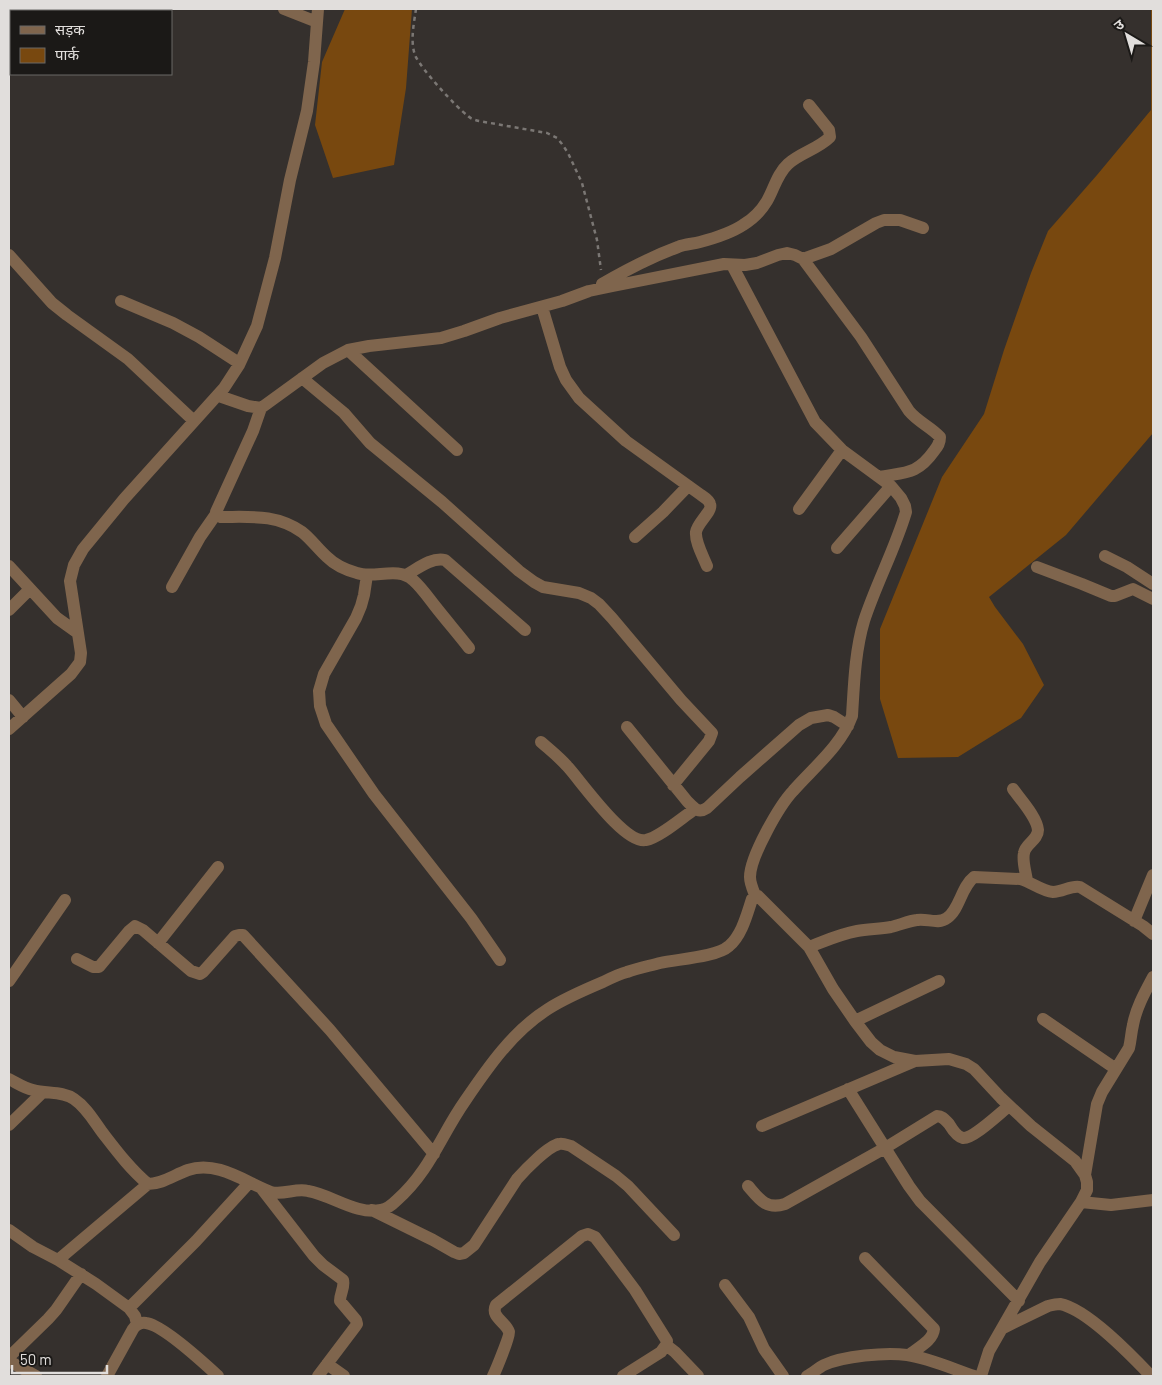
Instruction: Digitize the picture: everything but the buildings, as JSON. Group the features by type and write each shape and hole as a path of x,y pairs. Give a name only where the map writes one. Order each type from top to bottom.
{"street":[{"path":"284,9 317,22"},
{"path":"9,729 71,674 80,662 81,653 70,581 74,565 83,550 124,499 219,396 239,363 256,326 275,258 290,180 307,111 314,62 318,9"},
{"path":"589,292 655,257 680,246 724,234 752,219 768,201 780,175 788,164 830,137 829,130 810,105"},
{"path":"803,259 826,251 884,220 900,220 922,228"},
{"path":"172,587 200,537 216,514 261,408 322,363 348,350 441,338 500,318 613,286 715,266 757,263 787,253 803,259 861,337 909,411 915,418 940,437 939,444 921,467 916,470 879,477"},
{"path":"9,255 52,303 128,359 194,421"},
{"path":"732,265 815,422 842,450 891,486 901,498 906,512 876,586 857,647 852,716 844,734 790,794 777,814 753,863 750,876 755,896"},
{"path":"121,301 173,323 199,337 239,363"},
{"path":"542,306 560,367 572,390 626,441 710,503 710,510 697,528 696,534 707,566"},
{"path":"348,350 457,450"},
{"path":"302,378 344,413 370,442 442,502 519,571 543,587 579,593 591,598 612,618 681,700 712,733 709,741 673,785"},
{"path":"219,396 261,408"},
{"path":"800,509 842,450"},
{"path":"635,537 688,486"},
{"path":"838,548 891,486"},
{"path":"216,514 221,518 261,517 276,519 289,524 303,533 327,557 342,568 367,575 406,575 427,596 469,648"},
{"path":"1105,556 1128,567 1153,584"},
{"path":"406,575 432,561 445,560 525,630"},
{"path":"9,566 57,618 78,633"},
{"path":"1037,567 1111,596 1133,589 1153,599"},
{"path":"367,575 361,606 324,674 319,691 320,706 326,724 374,794 471,918 500,960"},
{"path":"9,610 30,589"},
{"path":"9,700 23,716"},
{"path":"627,727 673,785 695,809 703,810 799,725 811,718 828,715 848,726"},
{"path":"541,742 566,764 609,815 629,835 638,840 645,841 653,838 695,809"},
{"path":"1013,789 1032,816 1038,829 1038,833 1024,852 1027,881"},
{"path":"158,943 218,867"},
{"path":"1134,921 1153,875"},
{"path":"809,947 856,931 894,926 921,919 944,920 952,914 974,877 1020,879 1050,892 1080,886 1153,934"},
{"path":"755,896 758,896 809,947 833,989 855,1021 871,1042 880,1050 894,1057 915,1061 949,1059 966,1064 974,1069 1031,1126 1076,1161 1085,1175 1087,1190 1081,1202 1040,1262 989,1351 981,1376"},
{"path":"58,1260 148,1184 158,1183 197,1167 227,1172 262,1189 278,1194 301,1190 310,1191 356,1208 383,1210 405,1193 429,1164 464,1102 492,1062 521,1030 548,1009 625,972 660,963 715,953 728,947 737,937 752,899 755,896"},
{"path":"9,981 65,900"},
{"path":"77,959 93,967 99,967 129,930 135,926 143,930 191,971 200,974 235,936 243,935 330,1030 434,1154"},
{"path":"1085,1175 1097,1104 1102,1092 1129,1048 1138,1007 1153,977"},
{"path":"855,1021 939,981"},
{"path":"1043,1019 1116,1069"},
{"path":"762,1126 915,1061"},
{"path":"9,1079 24,1087 43,1092 60,1093 76,1100 115,1149 148,1184"},
{"path":"848,1089 920,1201 1019,1301"},
{"path":"9,1125 43,1092"},
{"path":"748,1186 760,1200 776,1207 785,1204 885,1148 932,1118 942,1117 960,1137 965,1138 1009,1106"},
{"path":"372,1210 454,1252 464,1253 474,1245 525,1170 549,1149 558,1144 564,1144 616,1176 642,1200 674,1235"},
{"path":"129,1308 196,1241 249,1182"},
{"path":"262,1189 314,1256 344,1282 340,1301 357,1324 318,1376"},
{"path":"1081,1202 1111,1205 1153,1200"},
{"path":"9,1230 33,1247 81,1274 129,1308 135,1316 137,1324"},
{"path":"493,1376 509,1336 508,1329 494,1312 496,1305 585,1234 595,1237 614,1261 667,1341 661,1352 623,1376"},
{"path":"865,1258 934,1329 933,1335 909,1355"},
{"path":"9,1357 48,1319 81,1274"},
{"path":"725,1285 752,1323 758,1340 783,1376"},
{"path":"1003,1328 1048,1306 1062,1305 1078,1313 1101,1329 1133,1357 1151,1376"},
{"path":"107,1376 132,1329 137,1324 143,1322 159,1329 185,1347 218,1376"},
{"path":"666,1345 698,1376"},
{"path":"807,1376 824,1365 860,1356 898,1354 909,1355 974,1376"},
{"path":"9,1361 36,1376"},
{"path":"327,1364 344,1376"}],"path":[{"path":"416,9 413,45 415,56 421,66 460,110 479,121 547,134 556,138 562,144 582,183 597,240 603,284"}],"green space":[{"path":"345,9 412,9 406,88 394,165 333,178 315,125 322,62"},
{"path":"1151,9 1153,9 1153,433 1066,535 989,597 1023,644 1044,685 1021,718 958,757 898,758 880,699 880,629 942,477 984,414 1004,350 1048,231 1151,110"}]}
